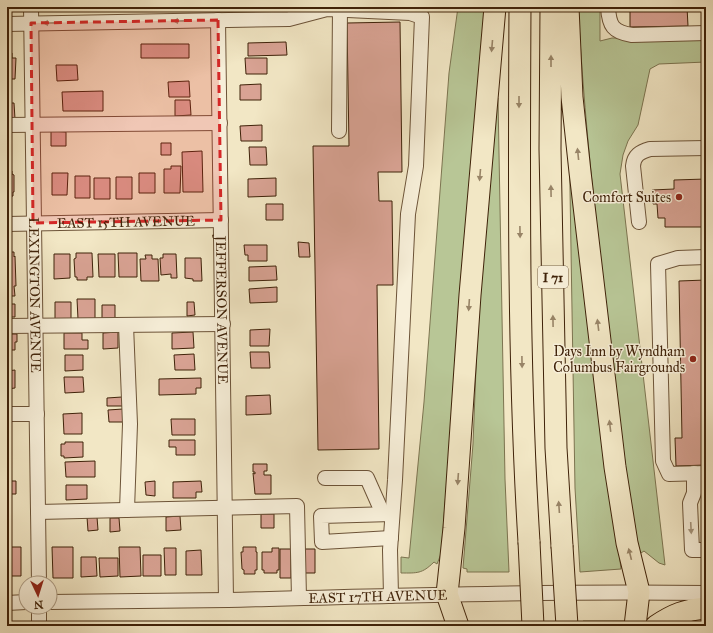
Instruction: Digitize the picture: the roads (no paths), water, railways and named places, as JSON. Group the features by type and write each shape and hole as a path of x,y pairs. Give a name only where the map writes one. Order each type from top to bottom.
{"highway":[{"path":"458,626 447,594 454,528 470,294 495,7"},
{"name":"I 71","path":"520,7 519,217 524,452 533,626"},
{"name":"I 71","path":"551,7 550,149 556,440 567,626"},
{"path":"568,7 572,97 614,460 627,543 639,592 635,626"},
{"path":"656,626 671,616 688,610 706,608"}],"street":[{"name":"LEXINGTON AVENUE","path":"31,7 39,575"},
{"path":"608,7 609,19 613,28 622,34 706,33"},
{"path":"7,24 218,20 247,13 289,19 327,9 340,8 410,13 426,12 416,166 408,214 388,514 391,538 391,596"},
{"path":"339,131 340,8"},
{"name":"JEFFERSON AVENUE","path":"218,20 226,600"},
{"path":"7,125 220,123"},
{"path":"639,222 633,166 637,155 650,149 706,148"},
{"name":"EAST 15TH AVENUE","path":"7,224 221,220"},
{"path":"706,257 678,258 658,264 663,461 669,474 700,473 700,492 690,503 692,550 706,550"},
{"path":"7,326 223,324"},
{"path":"126,325 130,424 127,510"},
{"path":"7,414 37,414"},
{"path":"325,478 367,478 388,514"},
{"path":"38,512 297,506 299,598"},
{"path":"388,514 321,516 322,542 391,538"},
{"name":"EAST 17TH AVENUE","path":"58,602 226,600 447,594 639,592 706,593"},
{"path":"7,602 18,602"},
{"path":"39,615 39,626"}],"place":[{"name":"Comfort Suites","path":"679,197"},
{"name":"Days Inn by Wyndham Columbus Fairgrounds","path":"693,359"}]}
